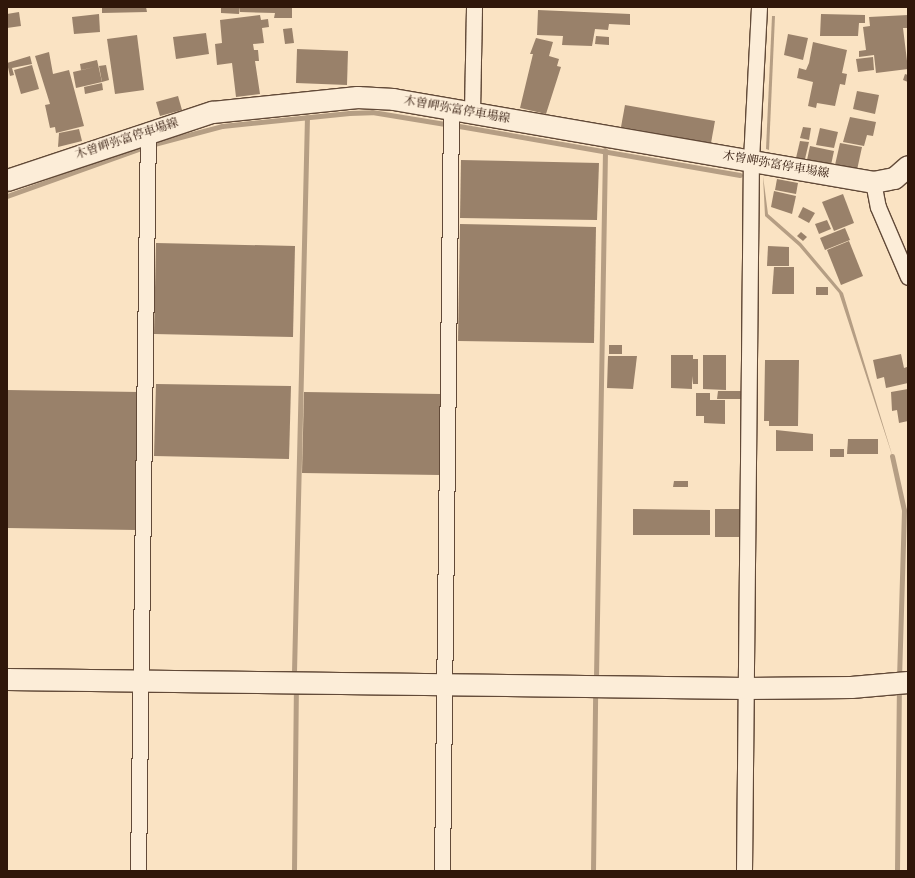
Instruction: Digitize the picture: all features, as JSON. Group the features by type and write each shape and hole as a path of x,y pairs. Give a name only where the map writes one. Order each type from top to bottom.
{"main road":[{"name":"木曽岬弥富停車場線","path":"7,180 148,131 212,112 357,97 393,99 451,108 873,182 894,178 908,166"},
{"path":"7,679 140,682 745,688 901,683"}],"street":[{"path":"472,112 474,7"},
{"path":"744,871 751,160 759,7"},
{"path":"442,871 451,108"},
{"path":"138,871 148,131"},
{"path":"873,182 878,207 908,277"}],"shaded area":[{"path":"772,16 775,16 769,150 766,149"},
{"path":"763,176 768,214 801,243 843,293 894,461 839,293 799,246 765,216"}],"building":[{"path":"102,7 146,7 147,12 102,13"},
{"path":"221,7 240,7 239,14 221,13"},
{"path":"240,7 292,7 292,18 274,18 275,13 240,12"},
{"path":"538,10 630,14 630,25 609,24 608,30 595,29 592,46 562,45 563,36 537,35"},
{"path":"19,12 21,26 7,28 7,14"},
{"path":"99,14 100,32 74,34 72,17"},
{"path":"821,14 865,15 865,23 859,23 858,36 820,36"},
{"path":"260,15 261,20 268,19 269,27 262,28 264,43 253,44 254,50 258,50 259,61 255,61 260,94 236,97 232,63 217,65 215,44 222,43 220,20"},
{"path":"908,15 908,28 903,28 908,69 876,73 874,55 859,57 859,51 866,50 863,27 870,26 869,17"},
{"path":"292,28 294,43 285,44 283,29"},
{"path":"206,33 209,54 176,59 173,37"},
{"path":"788,34 808,38 803,60 784,55"},
{"path":"137,35 144,90 115,94 107,39"},
{"path":"596,36 609,37 609,45 595,44"},
{"path":"536,38 553,42 549,56 559,59 557,66 561,67 546,114 520,108 533,54 530,54"},
{"path":"813,42 847,50 842,73 847,74 845,85 840,84 835,106 817,103 816,108 808,106 813,82 797,78 799,68 806,70 809,63"},
{"path":"297,49 348,51 347,85 296,83"},
{"path":"49,52 53,74 69,70 84,126 56,133 55,127 50,128 45,105 50,104 35,56"},
{"path":"30,56 32,64 12,68 14,75 10,76 7,63"},
{"path":"873,57 874,70 858,72 856,59"},
{"path":"97,60 102,82 76,88 73,72 95,67 81,70 80,64"},
{"path":"32,65 39,89 21,94 14,70"},
{"path":"106,65 109,80 102,82 99,66"},
{"path":"905,74 908,75 908,82 903,80"},
{"path":"102,83 103,90 85,94 84,87"},
{"path":"857,91 879,95 875,114 853,109"},
{"path":"178,96 182,110 160,116 156,102"},
{"path":"625,105 715,121 711,143 621,127"},
{"path":"850,117 876,122 873,136 867,135 864,146 843,142"},
{"path":"803,127 811,128 809,140 800,138"},
{"path":"820,128 838,132 834,148 816,145"},
{"path":"79,129 82,141 58,147 59,133"},
{"path":"800,141 809,142 805,159 796,158"},
{"path":"840,143 862,147 857,170 835,165"},
{"path":"810,146 834,151 831,165 807,160"},
{"path":"461,160 599,163 597,220 460,218"},
{"path":"777,179 798,183 796,194 775,190"},
{"path":"774,191 796,196 792,214 771,207"},
{"path":"843,194 854,223 834,231 822,202"},
{"path":"803,207 815,213 809,223 798,217"},
{"path":"827,220 831,229 819,234 815,224"},
{"path":"460,224 596,227 594,343 458,341"},
{"path":"845,228 850,240 825,250 820,238"},
{"path":"801,232 807,237 803,241 797,236"},
{"path":"849,241 863,276 841,285 827,250"},
{"path":"156,243 295,246 293,337 154,334"},
{"path":"768,246 789,247 789,266 767,266"},
{"path":"774,267 794,267 794,294 772,294"},
{"path":"816,287 828,287 828,295 816,295"},
{"path":"609,345 622,345 622,354 609,354"},
{"path":"901,354 904,368 907,367 908,383 886,388 884,377 877,379 873,360"},
{"path":"671,355 693,355 693,359 698,359 698,384 693,384 692,376 692,389 671,388"},
{"path":"703,355 726,355 726,390 703,389"},
{"path":"608,356 637,356 633,389 607,388"},
{"path":"765,360 799,360 798,426 769,426 769,421 764,421"},
{"path":"156,384 291,386 289,459 154,456"},
{"path":"908,389 908,421 899,423 897,410 892,411 891,392"},
{"path":"7,390 139,392 136,530 7,528"},
{"path":"718,391 741,391 741,399 717,399"},
{"path":"304,392 441,394 440,475 302,473"},
{"path":"696,393 710,393 710,400 725,400 725,424 704,423 704,416 696,416"},
{"path":"776,430 813,434 813,451 776,451"},
{"path":"848,439 878,439 878,454 847,454"},
{"path":"830,449 844,449 844,457 830,457"},
{"path":"674,481 688,481 688,487 673,487"},
{"path":"633,509 710,510 710,535 633,535"},
{"path":"715,509 740,509 740,537 715,537"}],"waterway":[{"path":"154,144 222,126 349,113 372,112 445,124"},
{"path":"294,672 307,117"},
{"path":"459,126 740,175"},
{"path":"7,196 141,148"},
{"path":"596,677 605,150"},
{"path":"892,456 904,510 899,678"},
{"path":"897,871 899,688"},
{"path":"294,871 296,691"},
{"path":"593,871 595,697"}]}
